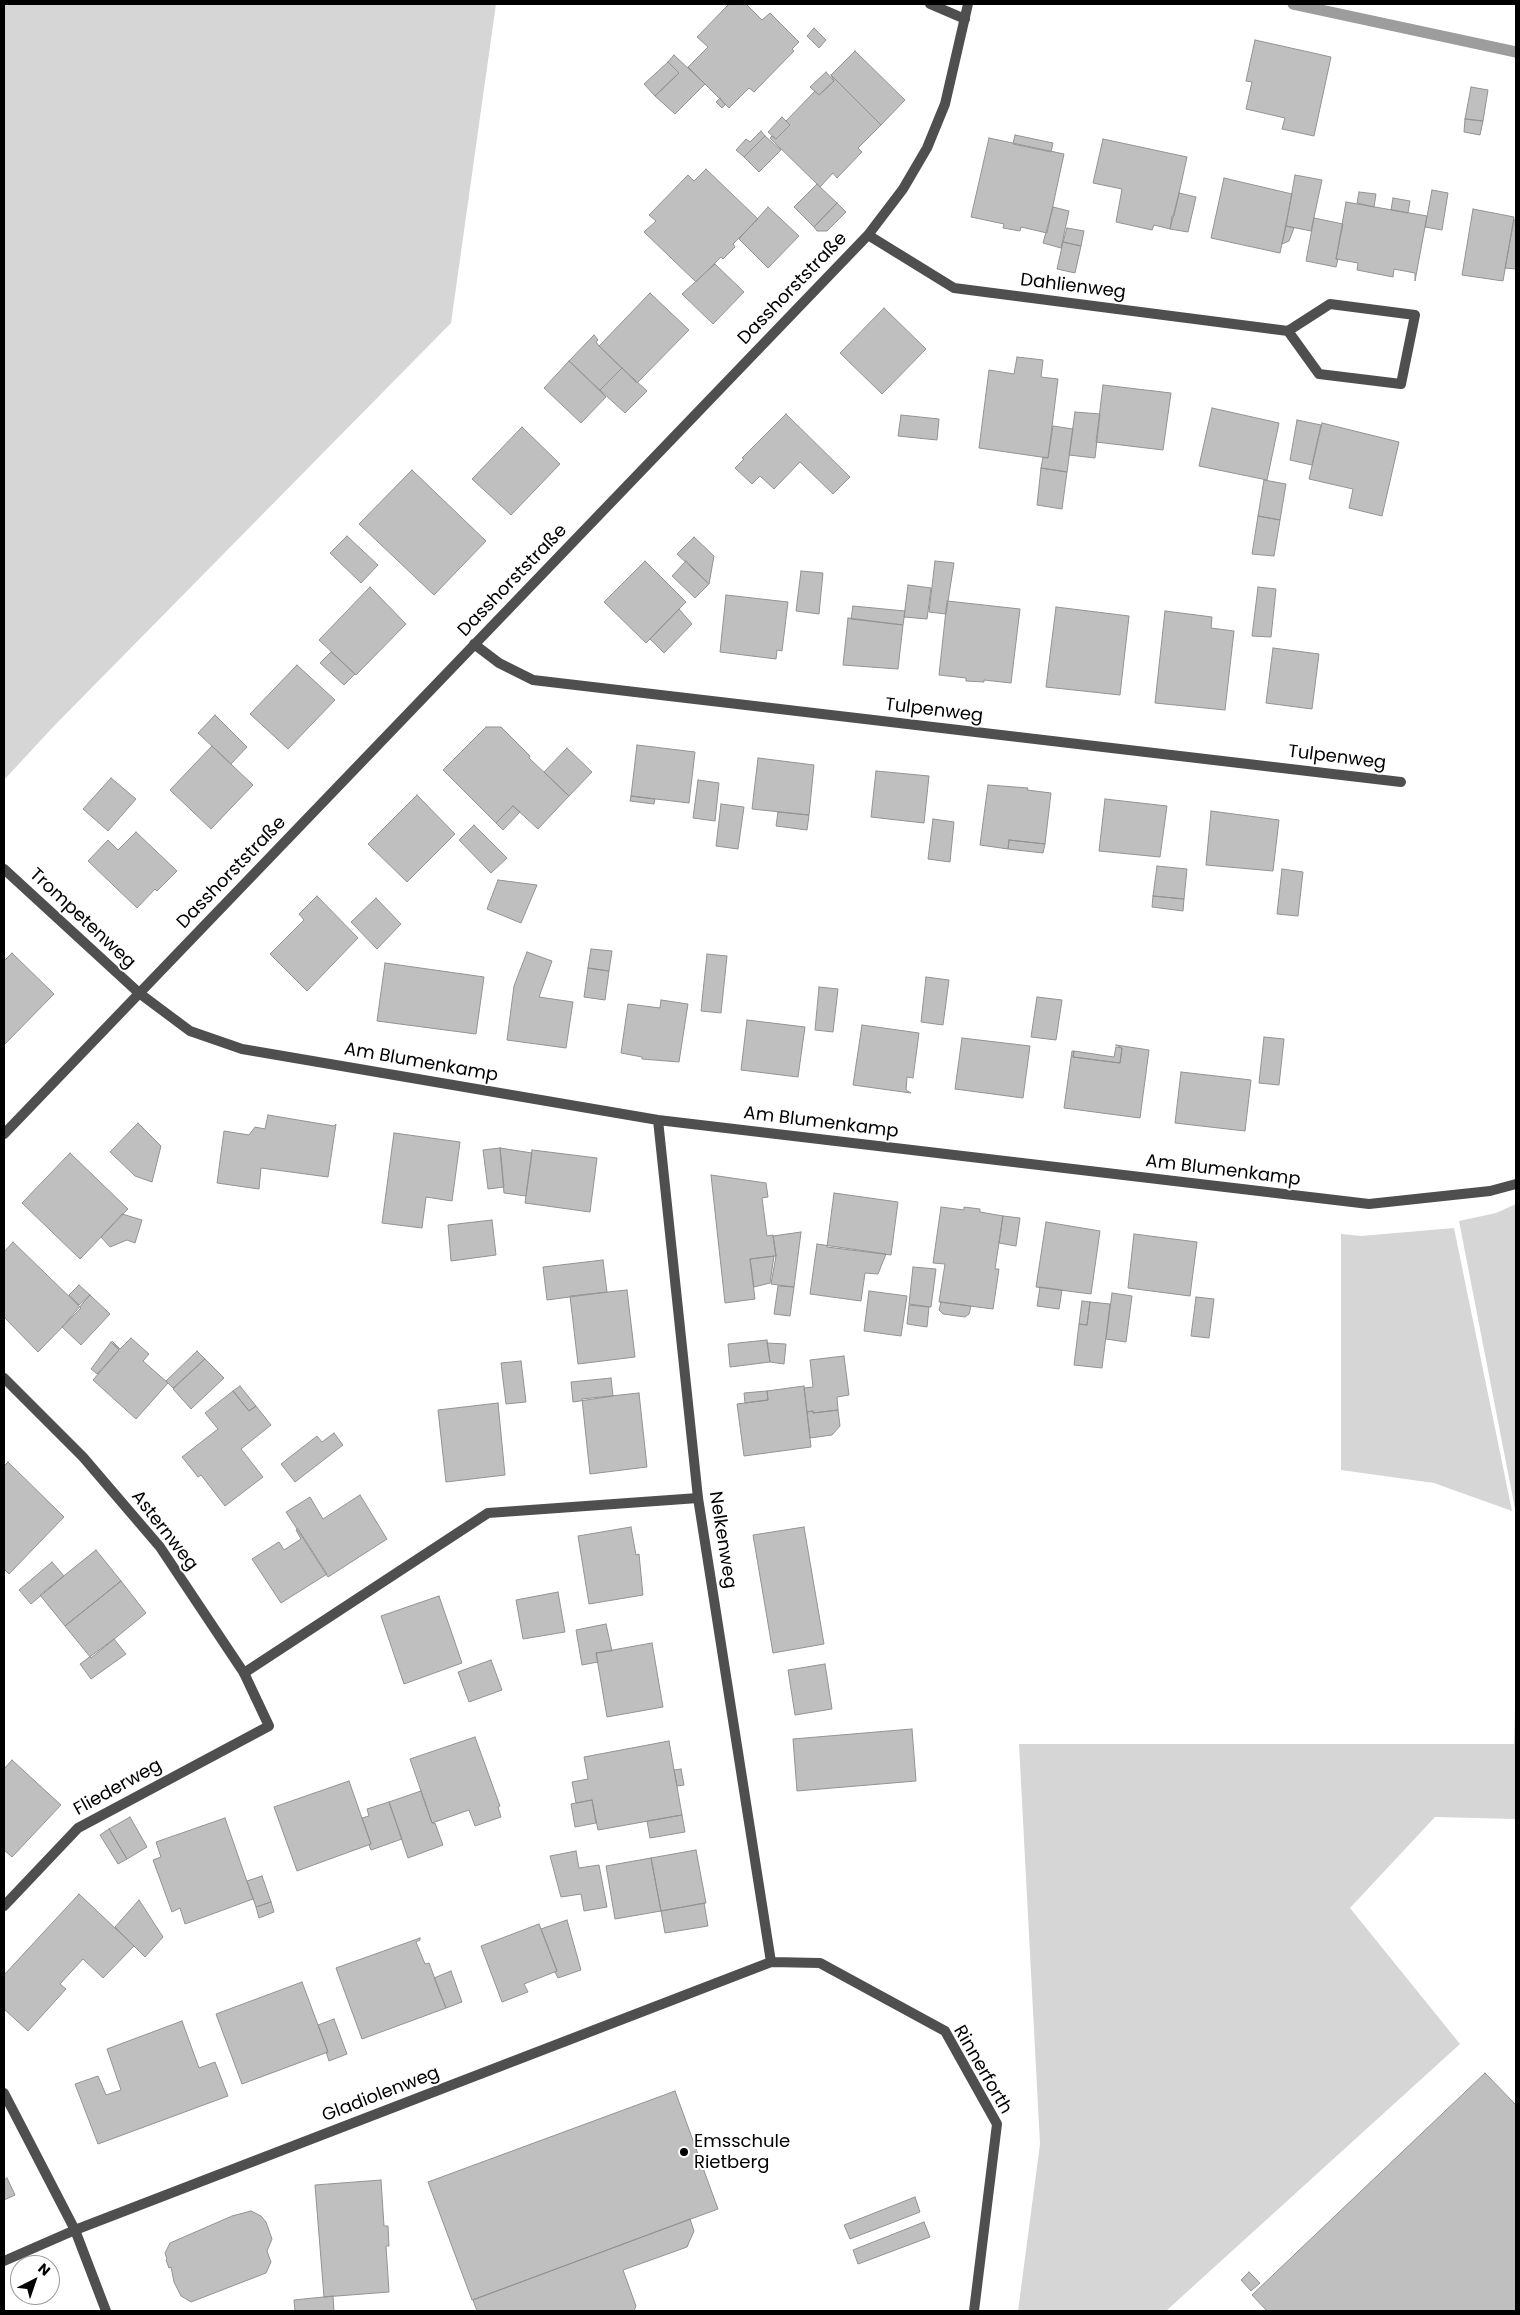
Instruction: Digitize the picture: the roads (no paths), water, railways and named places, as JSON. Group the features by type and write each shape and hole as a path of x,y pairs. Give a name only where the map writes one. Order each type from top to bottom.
{"street":[{"path":"930,4 965,19"},
{"name":"Dasshorststraße","path":"4,1134 868,235 903,189 927,148 945,104 968,4"},
{"name":"Dahlienweg","path":"868,235 954,288 1288,331"},
{"path":"1330,304 1414,315 1401,384 1319,374 1288,331 1330,304"},
{"name":"Tulpenweg","path":"474,644 499,663 532,680 1401,782"},
{"name":"Trompetenweg","path":"4,869 139,993"},
{"name":"Am Blumenkamp","path":"139,993 190,1031 242,1049 658,1120 1369,1204 1490,1191 1516,1184"},
{"name":"Nelkenweg","path":"658,1120 698,1498 771,1962"},
{"name":"Asternweg","path":"4,1378 83,1456 160,1547 244,1674 269,1726"},
{"path":"244,1674 488,1513 698,1498"},
{"name":"Fliederweg","path":"4,1906 78,1828 269,1726"},
{"name":"Gladiolenweg","path":"4,2261 75,2230 771,1962"},
{"name":"Rinnerforth","path":"771,1962 820,1963 945,2030 997,2124 974,2311"},
{"path":"4,2093 75,2230 106,2311"}],"waterway":[{"path":"1293,4 1516,52"}],"place":[{"name":"Emsschule Rietberg","path":"684,2152"}]}
